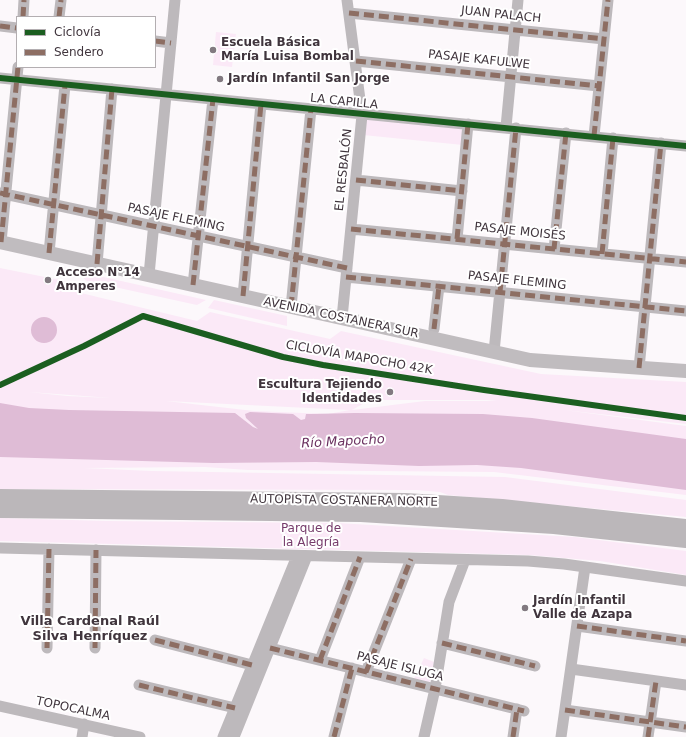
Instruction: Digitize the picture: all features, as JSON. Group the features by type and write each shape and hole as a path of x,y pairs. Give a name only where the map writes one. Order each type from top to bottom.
{"highway":[{"name":"AUTOPISTA COSTANERA NORTE","path":"0,497 405,502 529,510 686,527"},
{"name":"AUTOPISTA COSTANERA NORTE","path":"0,510 361,514 554,526 686,540"}],"main road":[{"name":"AVENIDA COSTANERA SUR","path":"1,242 494,352 546,362 686,371"}],"street":[{"path":"23,16 24,0"},
{"path":"59,16 61,0"},
{"path":"148,275 175,0"},
{"name":"EL RESBALÓN","path":"342,318 362,115 347,0"},
{"path":"494,352 505,244 511,128 511,77 518,0"},
{"path":"594,136 608,0"},
{"name":"JUAN PALACH","path":"349,13 604,39"},
{"path":"0,26 16,28"},
{"path":"156,41 171,43"},
{"name":"PASAJE KAFULWE","path":"356,61 599,86"},
{"path":"1,242 3,193 18,68"},
{"name":"LA CAPILLA","path":"0,78 686,146"},
{"path":"49,253 65,85"},
{"path":"97,264 112,89"},
{"path":"193,285 213,99"},
{"path":"243,296 261,104"},
{"path":"291,307 311,109"},
{"path":"457,239 468,124"},
{"path":"554,249 566,133"},
{"path":"602,254 613,138"},
{"path":"639,368 661,143"},
{"path":"356,180 462,191"},
{"name":"PASAJE FLEMING","path":"3,193 296,257 347,273 438,286 686,311"},
{"name":"PASAJE MOISÉS","path":"351,229 686,262"},
{"path":"434,329 438,286"},
{"path":"0,548 528,561 586,567 686,581"},
{"path":"47,648 50,549"},
{"path":"95,648 96,550"},
{"path":"234,737 270,648 302,556"},
{"path":"223,737 252,665 302,556"},
{"path":"320,660 360,557"},
{"path":"366,672 411,558"},
{"path":"424,737 435,689 450,602 465,560"},
{"path":"562,737 586,567"},
{"path":"577,626 686,641"},
{"path":"155,640 252,665"},
{"path":"442,643 535,666"},
{"name":"PASAJE ISLUGA","path":"270,648 521,710 513,737"},
{"path":"334,737 352,668"},
{"path":"571,669 686,685"},
{"path":"648,737 656,681"},
{"path":"139,685 235,708"},
{"name":"TOPOCALMA","path":"0,706 140,737"},
{"path":"565,710 686,727"},
{"path":"82,737 84,724"}],"green space":[{"path":"216,32 236,34 232,67 213,65"},
{"path":"365,119 464,129 463,145 363,135"},
{"path":"60,267 73,270 76,278 57,274"},
{"path":"0,268 75,283 81,293 197,321 210,312 330,339 341,331 541,374 686,382 686,424 564,410 686,426 686,495 494,472 248,470 205,467 84,468 152,471 505,477 686,500 686,517 448,495 440,492 417,490 0,489","holes":["29,392 111,398 67,396","370,400 497,401 425,401 352,410","166,401 350,410 328,414 254,411"]},
{"path":"81,272 206,300 197,305 87,281 84,279"},
{"path":"214,300 287,316 287,326 208,308"},
{"name":"Parque de la Alegría","path":"0,518 107,521 337,523 575,537 686,551 686,575 600,561 529,555 0,541"},
{"path":"424,658 434,662 429,685 413,681"}],"water":[{"path":"44,317 53,321 57,330 53,339 44,343 35,339 31,330 35,321"},
{"name":"Río Mapocho","path":"0,403 29,408 69,410 235,413 253,427 258,429 246,418 245,414 250,412 293,414 301,420 305,419 306,414 355,413 483,414 532,418 686,439 686,490 521,468 477,465 419,466 316,462 213,463 0,457"}],"marked path":[{"path":"23,16 24,0"},
{"path":"59,16 61,0"},
{"path":"594,136 608,0"},
{"path":"349,13 604,39"},
{"path":"0,26 16,28"},
{"path":"156,41 171,43"},
{"path":"356,61 599,86"},
{"path":"1,242 18,68"},
{"path":"49,253 65,85"},
{"path":"97,264 112,89"},
{"path":"193,285 213,99"},
{"path":"243,296 261,104"},
{"path":"291,307 311,109"},
{"path":"457,239 468,124"},
{"path":"500,292 516,128"},
{"path":"554,249 566,133"},
{"path":"602,254 613,138"},
{"path":"639,368 661,143"},
{"path":"356,180 462,191"},
{"path":"0,193 347,268"},
{"path":"351,229 686,262"},
{"path":"346,277 686,311"},
{"path":"434,329 439,286"},
{"path":"47,648 49,549"},
{"path":"95,648 96,550"},
{"path":"320,660 360,557"},
{"path":"366,672 411,559"},
{"path":"577,626 686,641"},
{"path":"155,640 252,665"},
{"path":"442,643 535,666"},
{"path":"270,648 524,711"},
{"path":"334,737 352,668"},
{"path":"648,737 656,681"},
{"path":"139,685 235,708"},
{"path":"513,737 517,709"},
{"path":"565,710 686,727"}],"cycle path":[{"path":"0,78 686,146"},
{"name":"CICLOVÍA MAPOCHO 42K","path":"0,385 84,346 143,316 283,357 323,365 484,390 686,418"}],"place":[{"name":"Escuela Básica María Luisa Bombal","path":"213,50"},
{"name":"Jardín Infantil San Jorge","path":"220,79"},
{"name":"Acceso N°14 Amperes","path":"48,280"},
{"name":"Escultura Tejiendo Identidades","path":"390,392"},
{"name":"Jardín Infantil Valle de Azapa","path":"525,608"}],"district":[{"name":"Villa Cardenal Raúl Silva Henríquez","path":"90,630"}]}
